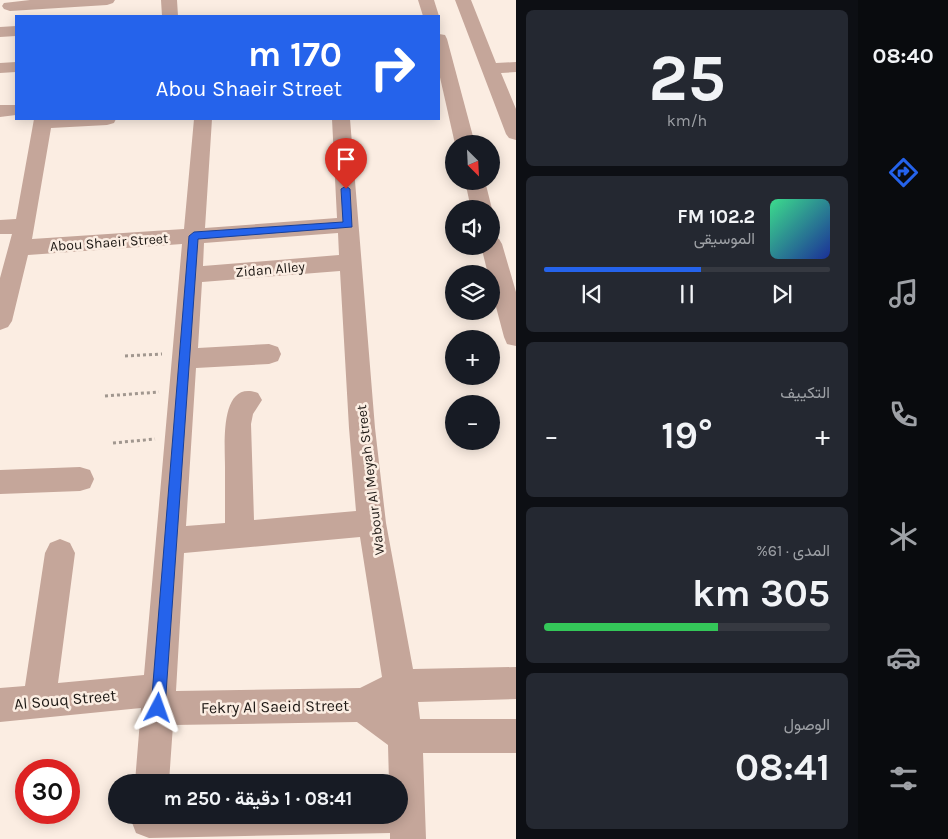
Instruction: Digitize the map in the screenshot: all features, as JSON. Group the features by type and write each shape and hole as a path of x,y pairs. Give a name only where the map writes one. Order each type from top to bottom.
{"street":[{"path":"12,7 107,0 106,15"},
{"path":"169,0 170,15"},
{"path":"426,0 431,15"},
{"path":"463,0 479,64 516,134"},
{"path":"0,32 15,31"},
{"path":"440,44 444,62 445,93 461,135"},
{"path":"444,62 516,67"},
{"path":"0,68 15,67"},
{"path":"0,111 15,110"},
{"path":"0,321 5,285 25,226 43,121 75,120"},
{"path":"153,774 203,120"},
{"name":"Wabour Al Meyah Street","path":"340,120 362,428 372,523 400,686 405,736 408,827"},
{"name":"Abou Shaeir Street","path":"19,248 348,225"},
{"path":"0,227 25,226"},
{"path":"494,255 516,337"},
{"name":"Zidan Alley","path":"191,275 350,262"},
{"path":"185,356 269,354"},
{"path":"240,535 238,424 241,410 249,400"},
{"path":"0,482 80,479"},
{"path":"171,541 372,523"},
{"path":"39,701 60,553"},
{"name":"Fekry Al Saeid Street","path":"159,699 362,705 400,686 516,683"},
{"name":"Al Souq Street","path":"0,705 39,701 159,699"},
{"name":"Fekry Al Saeid Street","path":"362,705 405,736"},
{"path":"405,736 516,736"},
{"path":"149,825 408,827"}],"path":[{"path":"125,356 185,356"},
{"path":"105,396 182,391"},
{"path":"114,443 178,437"}],"route":[{"path":"158,708 194,236 348,225 346,189"}]}
